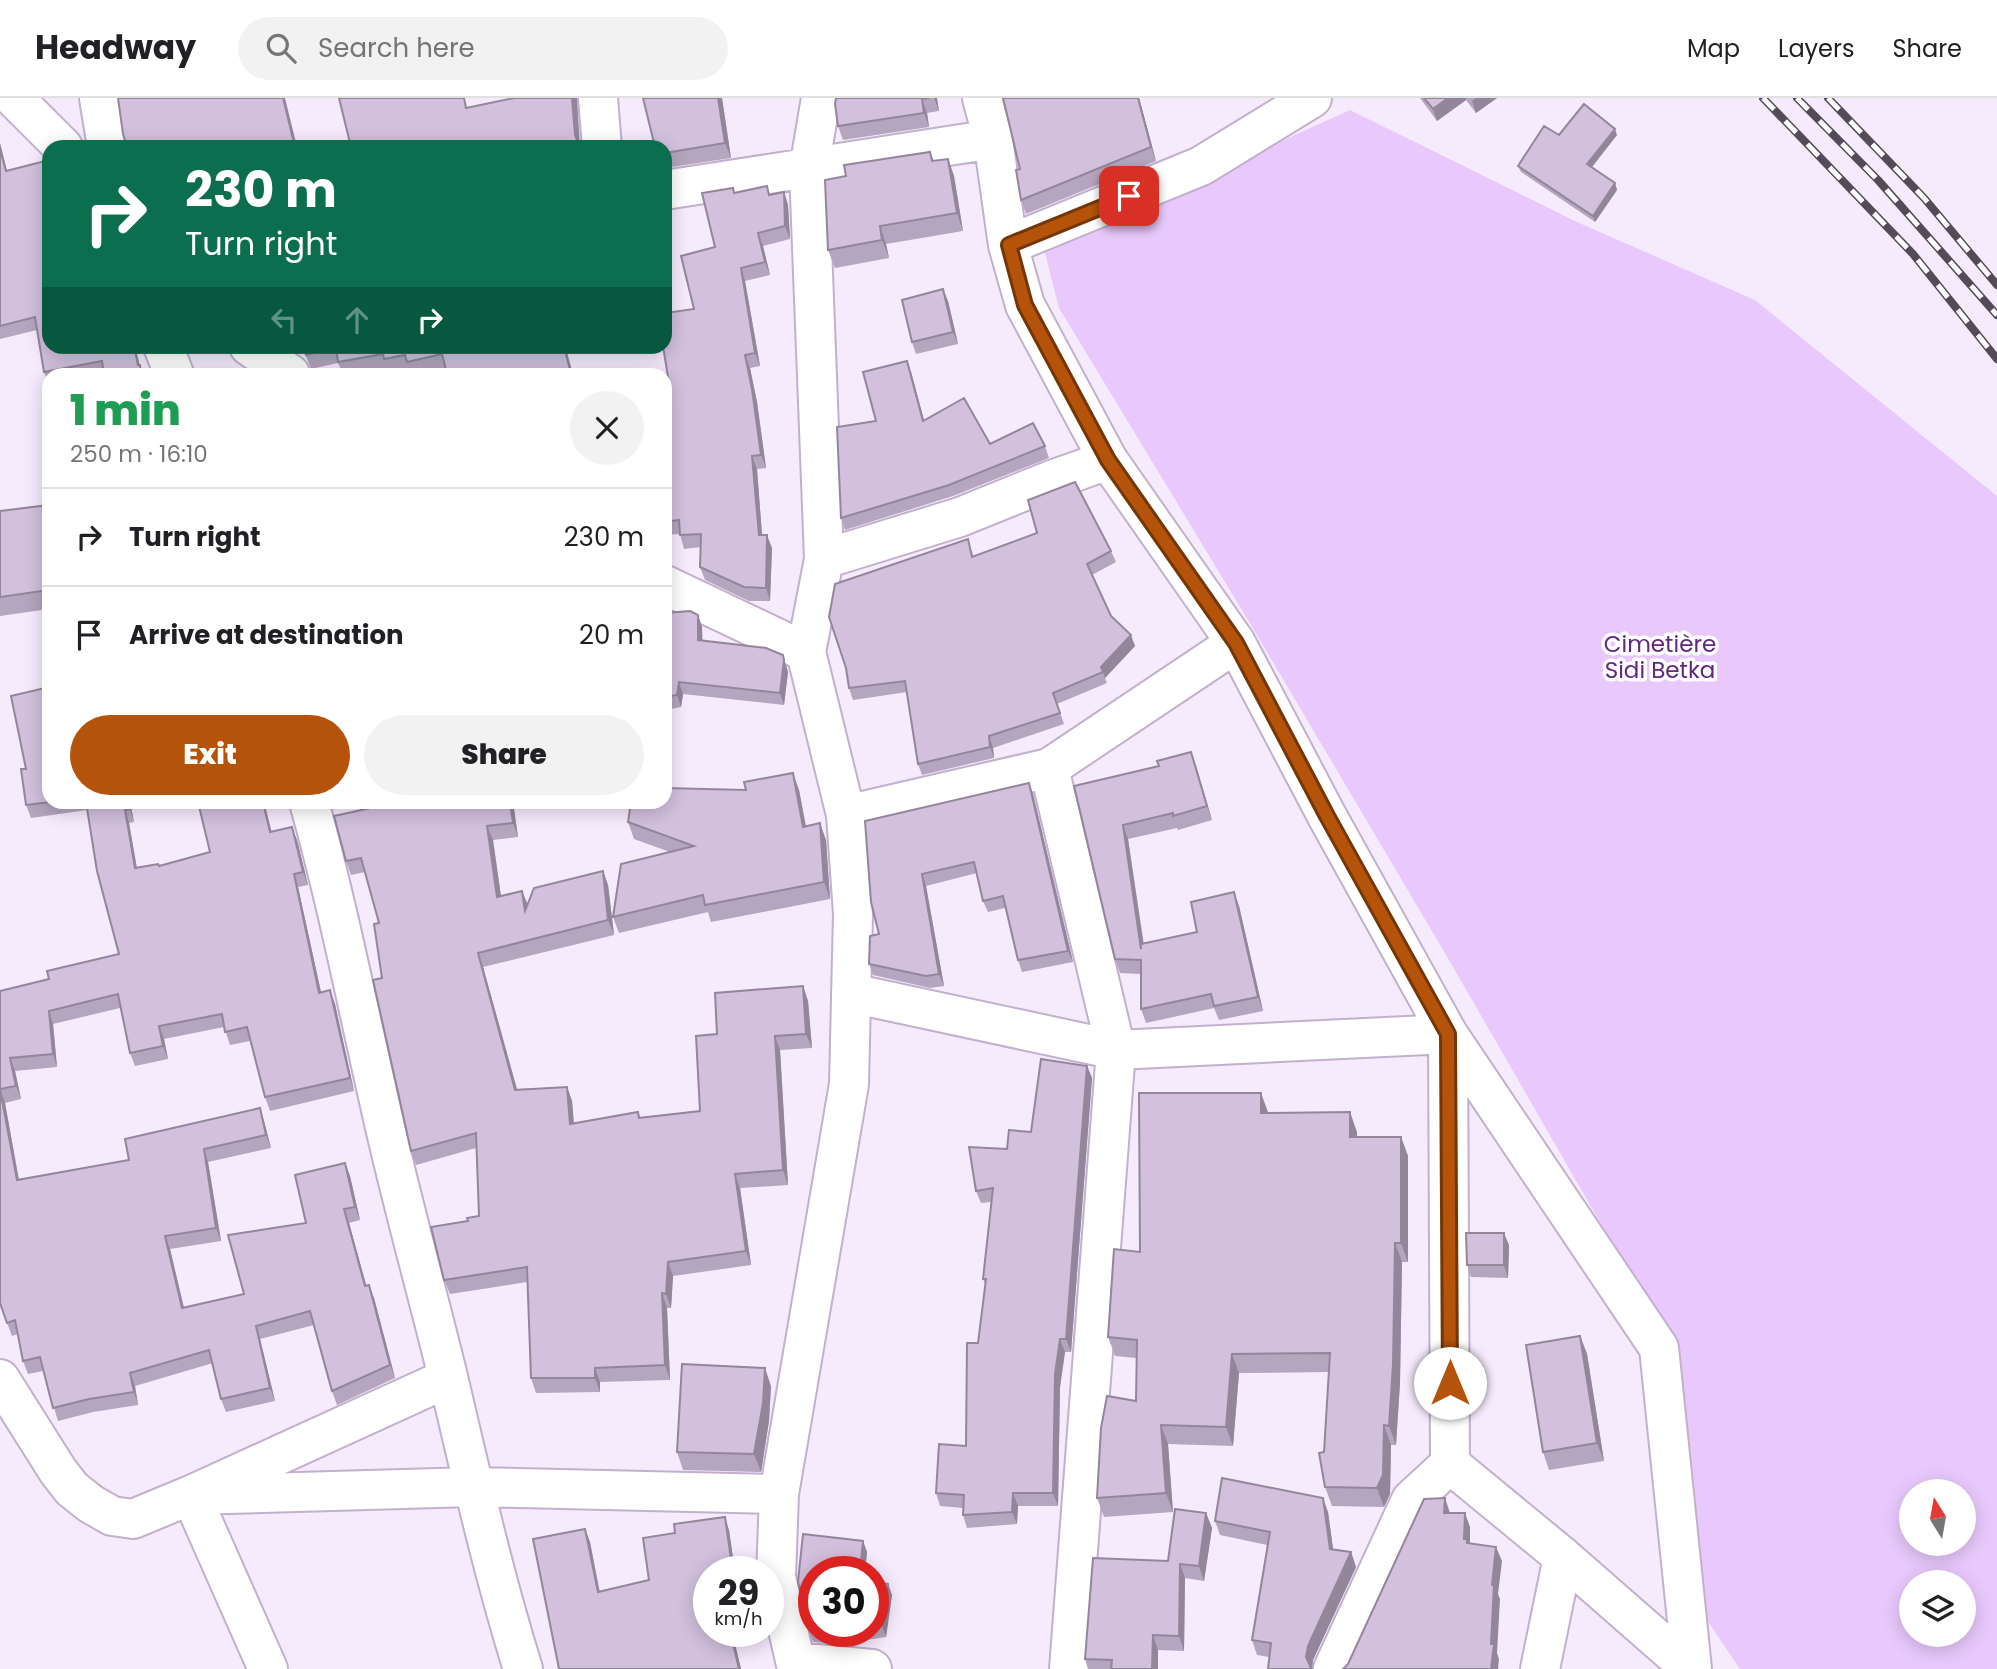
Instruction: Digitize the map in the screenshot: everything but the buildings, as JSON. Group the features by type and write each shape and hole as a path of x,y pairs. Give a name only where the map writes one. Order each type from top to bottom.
{"street":[{"path":"14,98 56,140"},
{"path":"99,98 106,140"},
{"path":"598,98 601,140"},
{"path":"821,98 809,169 824,559 806,652 846,815 853,914 849,1084 779,1494 776,1577 796,1666 872,1669"},
{"path":"982,98 993,139 1009,245 1025,305 1108,460 1236,643 1327,816 1448,1034 1659,1348 1691,1669"},
{"path":"1009,245 1200,166 1312,98"},
{"path":"672,189 993,139"},
{"path":"261,354 281,368"},
{"path":"824,559 960,517 1108,460"},
{"path":"672,588 806,652"},
{"path":"846,815 1049,768 1236,643"},
{"path":"1049,768 1116,1050 1069,1669"},
{"path":"311,809 330,878 380,1108 473,1487 502,1601 523,1669"},
{"path":"851,993 1116,1050 1448,1034"},
{"path":"1333,1669 1411,1500 1450,1464 1448,1034"},
{"path":"0,1379 72,1489 112,1516 133,1519 448,1378"},
{"path":"1450,1464 1691,1669"},
{"path":"191,1495 473,1487 779,1494"},
{"path":"191,1495 268,1669"},
{"path":"1541,1669 1563,1558"}],"green space":[{"name":"Cimetière Sidi Betka","path":"1350,110 1577,222 1755,300 1997,496 1997,1669 1740,1669 1698,1607 1678,1358 1449,960 1059,308 1044,249"}],"railway":[{"path":"1763,98 1913,254 1997,359"},
{"path":"1797,98 1878,180 1997,315"},
{"path":"1828,98 1924,198 1997,285"}],"route":[{"path":"1129,196 1009,245 1014,265 1025,305 1108,460 1236,643 1327,816 1448,1034 1450,1383"}]}
